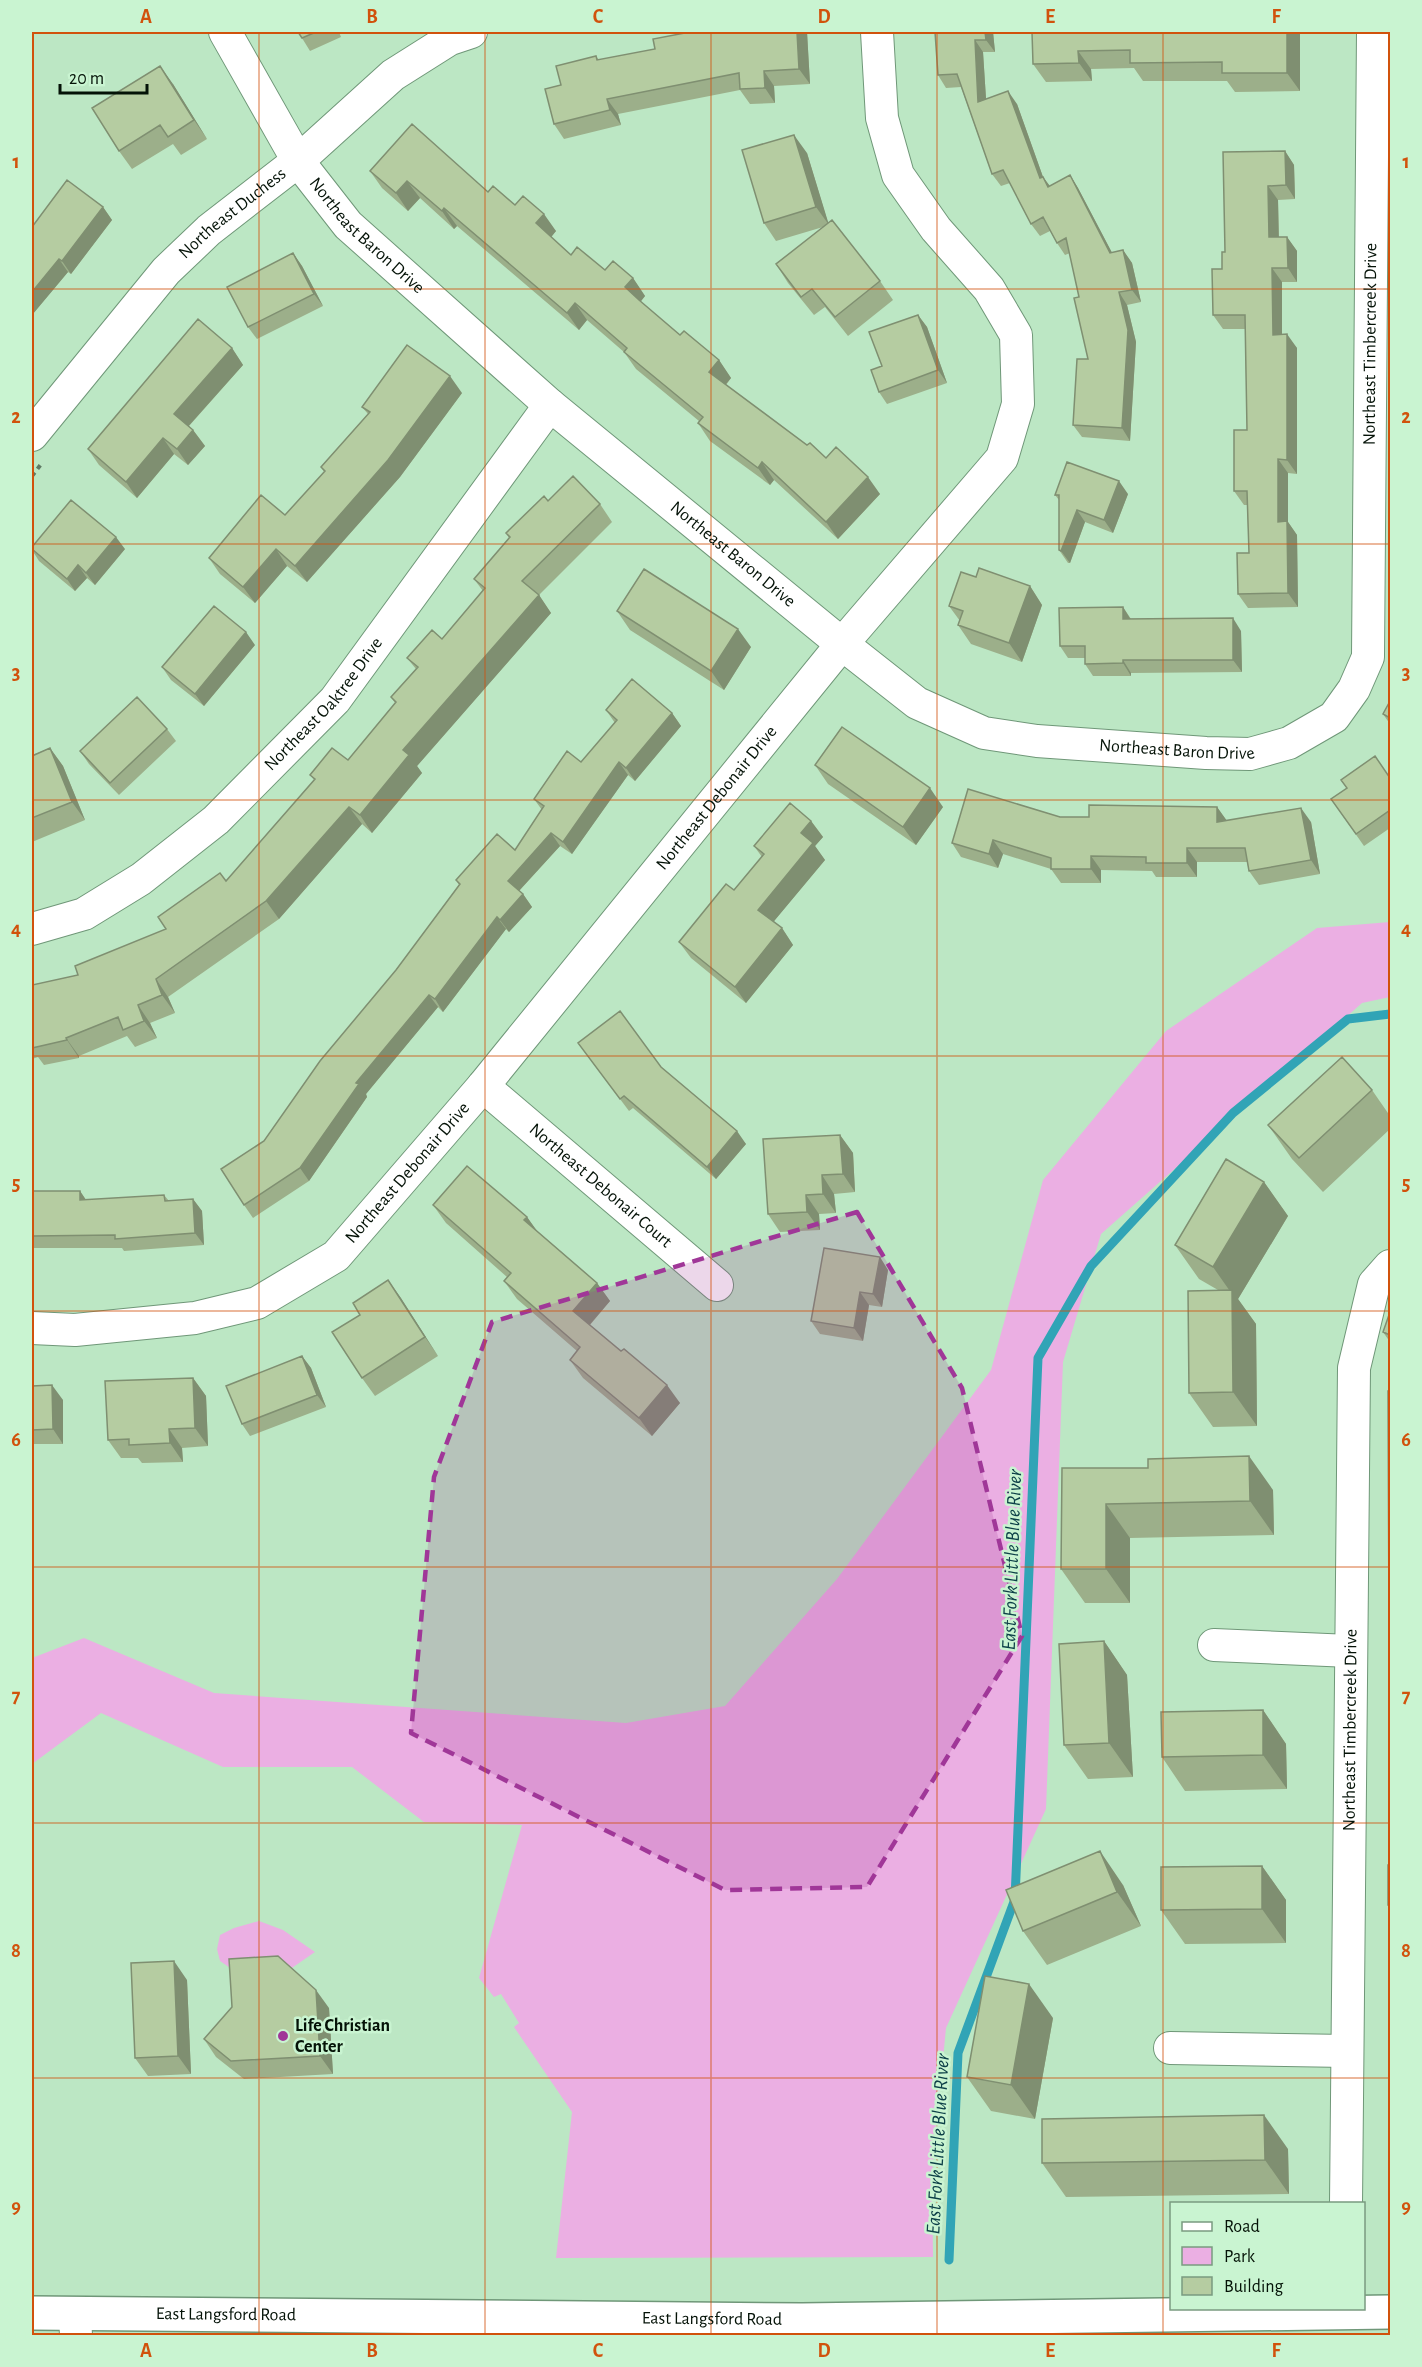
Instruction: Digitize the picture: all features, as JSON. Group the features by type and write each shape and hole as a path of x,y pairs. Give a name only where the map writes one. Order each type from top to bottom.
{"street":[{"name":"Northeast Baron Drive","path":"225,32 298,161 348,225 550,405 917,703 984,733 1037,741 1250,754 1289,743 1334,717 1354,689 1368,657"},
{"name":"Northeast Duchess","path":"32,435 166,271 209,230 298,161 393,75 450,39 471,32"},
{"name":"Northeast Debonair Drive","path":"32,1328 75,1330 195,1318 257,1304 336,1256 426,1155 842,644 1002,458 1018,404 1016,335 989,289 936,229 898,175 882,118 877,32"},
{"name":"Northeast Timbercreek Drive","path":"1368,657 1380,275 1373,32"},
{"name":"Northeast Oaktree Drive","path":"32,929 84,914 141,879 216,820 335,700 550,405"},
{"name":"Northeast Debonair Court","path":"483,1086 717,1286"},
{"name":"Northeast Timbercreek Drive","path":"1346,2202 1354,1368 1374,1284 1390,1266"},
{"path":"1214,1646 1350,1651"},
{"path":"1170,2048 1347,2051"},
{"name":"East Langsford Road","path":"32,2313 76,2324 812,2320 1346,2310 1390,2312"}],"highlighted area":[{"path":"857,1212 962,1388 1022,1636 867,1887 725,1890 411,1733 434,1477 492,1322"}],"green space":[{"path":"1390,922 1390,997 1362,1003 1101,1234 1063,1362 1046,1809 946,2028 932,2173 933,2257 556,2258 572,2112 514,2027 519,2023 501,1994 494,1997 479,1978 522,1825 424,1822 352,1767 223,1767 101,1713 32,1764 32,1658 84,1638 214,1693 626,1723 725,1706 837,1579 991,1370 1043,1180 1166,1031 1317,928"},
{"path":"259,1921 283,1930 315,1952 286,1972 239,1974 220,1961 217,1949 220,1935 234,1928"}],"building":[{"path":"298,32 316,32 302,38"},
{"path":"690,32 797,32 799,69 764,71 765,88 740,89 739,73 607,99 610,110 554,124 545,89 561,85 556,66 596,56 597,60 655,49 653,39"},
{"path":"935,32 985,32 986,40 975,40 978,102 1008,91 1040,178 1043,177 1048,187 1070,175 1110,253 1123,250 1132,290 1119,292 1128,330 1122,428 1073,425 1077,359 1088,359 1074,298 1079,297 1066,238 1057,243 1043,217 1031,224 1003,170 992,174 957,74 938,75"},
{"path":"1032,32 1287,32 1287,73 1222,73 1222,62 1130,63 1130,50 1078,51 1079,63 1033,64"},
{"path":"160,66 194,120 168,137 160,125 119,151 92,108"},
{"path":"412,124 488,192 493,186 515,205 523,196 544,214 536,223 571,255 577,247 605,270 613,261 633,278 625,287 680,335 684,331 719,360 709,372 807,445 810,443 826,458 836,447 868,477 826,522 762,462 758,468 698,423 703,417 624,352 627,348 575,303 567,313 444,208 442,211 407,181 396,193 370,171"},
{"path":"794,135 816,207 764,223 742,150"},
{"path":"1285,151 1286,185 1268,186 1269,237 1287,237 1288,268 1272,268 1273,335 1287,334 1287,460 1278,459 1278,522 1287,521 1288,593 1238,594 1237,553 1249,553 1247,491 1234,491 1234,430 1247,430 1245,315 1213,315 1212,269 1222,269 1222,252 1225,252 1223,152"},
{"path":"67,180 103,207 62,261 59,259 32,292 32,227"},
{"path":"832,220 880,281 835,317 812,289 801,297 776,264"},
{"path":"293,253 314,294 248,327 227,287"},
{"path":"918,315 938,370 879,392 871,370 882,366 869,332"},
{"path":"198,319 232,348 174,414 193,430 177,449 163,438 126,482 88,449"},
{"path":"407,345 450,376 388,460 295,566 276,549 243,587 209,558 261,495 285,515 325,471 321,467 370,412 362,407"},
{"path":"1067,462 1119,481 1104,520 1077,510 1061,551 1059,550 1059,495 1055,495"},
{"path":"573,476 600,504 522,581 539,595 403,750 409,755 360,815 349,807 266,901 156,979 162,995 138,1005 144,1021 123,1030 118,1017 66,1038 67,1040 32,1048 32,985 78,975 75,966 166,929 158,917 220,873 226,881 315,779 310,775 332,748 348,760 396,702 391,697 418,667 407,658 432,630 442,639 485,588 474,579 510,537 506,533 544,496 548,501"},
{"path":"71,500 116,537 86,573 78,565 67,579 32,547"},
{"path":"979,568 1030,586 1009,643 958,625 963,611 949,606 961,572 976,577"},
{"path":"644,569 738,629 711,671 617,611"},
{"path":"214,606 246,632 195,694 162,667"},
{"path":"1123,607 1123,619 1233,618 1233,660 1123,660 1123,663 1085,664 1085,646 1060,646 1059,608"},
{"path":"632,679 672,713 626,768 619,762 563,842 551,833 508,881 523,894 500,920 497,917 435,999 429,995 356,1083 359,1084 300,1168 244,1205 221,1169 264,1141 320,1061 396,970 460,884 456,880 497,834 515,850 544,806 534,799 567,751 581,762 617,720 606,710"},
{"path":"137,697 167,729 110,783 80,751"},
{"path":"1390,701 1390,718 1383,714"},
{"path":"842,727 930,788 903,827 815,765"},
{"path":"50,748 72,802 32,818 32,756"},
{"path":"1375,756 1390,778 1390,810 1356,834 1331,799 1347,788 1341,780"},
{"path":"968,789 1060,817 1089,817 1089,805 1217,807 1217,822 1301,808 1311,860 1249,871 1245,848 1187,848 1187,863 1146,863 1146,857 1091,856 1091,869 1051,869 1051,858 993,840 989,854 952,843"},
{"path":"790,803 811,821 801,833 813,843 758,910 782,928 735,987 679,942 726,884 734,890 764,854 754,846"},
{"path":"620,1011 661,1067 737,1131 707,1167 624,1096 620,1099 578,1043"},
{"path":"1342,1057 1372,1090 1299,1158 1268,1125"},
{"path":"840,1135 843,1174 822,1175 823,1194 806,1195 807,1212 768,1214 763,1139"},
{"path":"1226,1159 1264,1182 1213,1267 1175,1245"},
{"path":"467,1166 527,1217 524,1220 597,1283 573,1311 667,1385 639,1418 570,1360 580,1347 504,1281 511,1273 433,1205"},
{"path":"32,1191 80,1191 80,1200 164,1195 165,1201 193,1199 195,1233 115,1239 115,1235 32,1236"},
{"path":"824,1248 880,1257 873,1294 860,1292 854,1328 811,1321"},
{"path":"388,1280 425,1337 362,1378 332,1332 360,1315 353,1303"},
{"path":"1232,1290 1233,1392 1189,1393 1188,1291"},
{"path":"1390,1312 1390,1335 1383,1332"},
{"path":"302,1356 317,1395 242,1424 226,1386"},
{"path":"193,1378 195,1428 169,1429 170,1443 129,1445 129,1439 108,1440 105,1381"},
{"path":"52,1385 53,1429 32,1430 32,1386"},
{"path":"1388,1391 1390,1391 1390,1865"},
{"path":"1249,1456 1250,1501 1106,1504 1106,1569 1061,1569 1062,1468 1148,1468 1148,1459"},
{"path":"1104,1641 1109,1743 1064,1745 1059,1644"},
{"path":"1263,1710 1263,1755 1162,1757 1161,1712"},
{"path":"1100,1851 1117,1892 1023,1931 1006,1890"},
{"path":"1388,1865 1390,1865 1390,1905 1388,1905"},
{"path":"1262,1866 1262,1909 1161,1910 1161,1867"},
{"name":"Life Christian Center","path":"278,1956 316,1990 320,2056 231,2061 204,2039 232,2007 229,1959"},
{"path":"174,1961 178,2056 135,2058 131,1963"},
{"path":"985,1976 1029,1984 1011,2085 967,2077"},
{"path":"1264,2115 1265,2160 1042,2163 1042,2119"}],"waterway":[{"name":"East Fork Little Blue River","path":"949,2260 958,2053 1015,1899 1038,1358 1091,1266 1233,1113 1348,1019 1390,1014"}],"place":[{"name":"Life Christian Center","path":"283,2036"}]}
